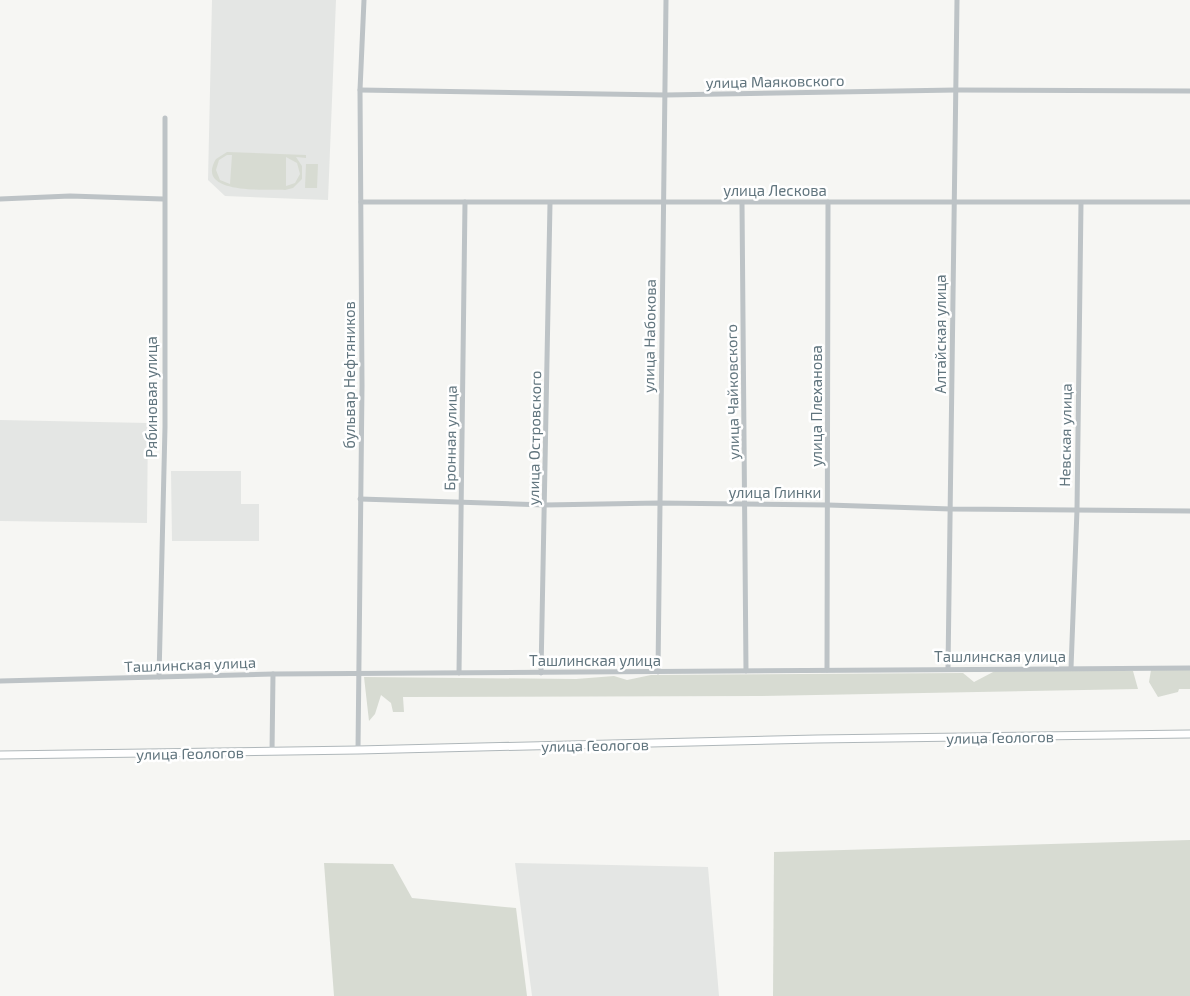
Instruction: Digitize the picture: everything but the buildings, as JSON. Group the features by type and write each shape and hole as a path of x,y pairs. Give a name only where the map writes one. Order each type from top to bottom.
{"main road":[{"name":"улица Геологов","path":"0,755 272,752 817,739 1190,734"}],"street":[{"name":"бульвар Нефтяников","path":"358,750 362,386 360,90 364,0"},
{"name":"улица Набокова","path":"658,672 666,0"},
{"name":"Алтайская улица","path":"948,669 956,0"},
{"name":"улица Маяковского","path":"360,90 666,95 956,90 1190,91"},
{"name":"Рябиновая улица","path":"159,677 164,428 165,118"},
{"path":"0,199 70,196 164,199"},
{"name":"улица Лескова","path":"360,202 550,204 1190,202"},
{"name":"Бронная улица","path":"459,673 465,202"},
{"name":"улица Плеханова","path":"827,670 828,202"},
{"name":"улица Чайковского","path":"742,203 746,671"},
{"name":"Невская улица","path":"1071,668 1077,510 1081,203"},
{"name":"улица Островского","path":"541,672 550,204"},
{"name":"улица Глинки","path":"360,499 545,505 659,502 828,504 951,509 1190,511"},
{"name":"Ташлинская улица","path":"0,681 273,674 1190,668"},
{"path":"272,752 273,674"}],"shaded area":[{"path":"212,0 336,0 328,200 225,196 208,180"},
{"path":"227,152 306,155 306,158 296,157 302,166 302,179 293,188 285,190 235,188 223,184 215,179 212,171 216,159","holes":["227,155 232,155 230,184 220,180 216,170 219,160","286,157 297,163 300,174 295,183 286,186"]},
{"path":"306,164 318,164 317,188 305,188"},
{"path":"0,420 148,423 147,523 0,521"},
{"path":"171,471 241,471 241,504 259,504 259,541 172,541"},
{"path":"1151,670 1190,670 1190,689 1179,689 1178,692 1158,697 1149,682"},
{"path":"995,671 1133,671 1138,689 758,696 403,697 404,712 393,712 391,703 381,695 375,714 369,721 364,677 576,679 614,676 627,680 651,675 963,673 974,682"},
{"path":"1190,840 1190,996 773,996 774,852"},
{"path":"324,863 393,864 412,898 516,908 527,996 334,996"},
{"path":"515,863 708,867 719,996 532,996"}]}
